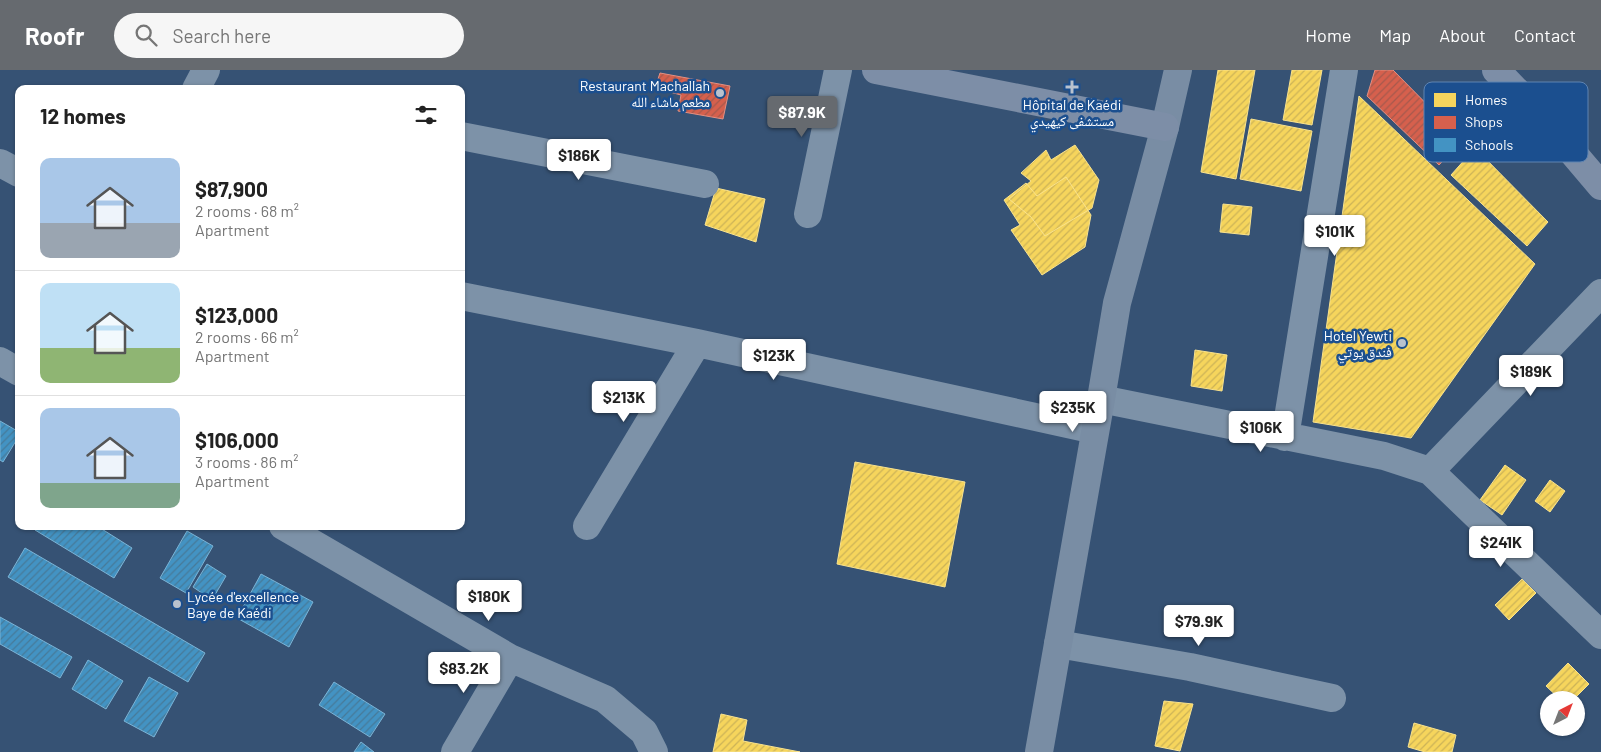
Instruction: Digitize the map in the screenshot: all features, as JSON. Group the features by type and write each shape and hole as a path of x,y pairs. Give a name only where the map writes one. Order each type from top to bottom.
{"main road":[{"path":"876,70 1165,127"},
{"path":"1496,70 1508,82"},
{"path":"1581,162 1601,186"}],"street":[{"path":"808,214 838,70"},
{"path":"1039,752 1117,303 1165,127 1178,70"},
{"path":"1284,436 1344,70"},
{"path":"465,137 705,184"},
{"path":"0,163 15,171"},
{"path":"1430,471 1601,293"},
{"path":"465,297 697,343 1095,430"},
{"path":"587,526 697,343"},
{"path":"0,361 15,370"},
{"path":"1101,399 1384,456 1430,471 1601,635"},
{"path":"290,530 510,658 605,699 644,732 654,752"},
{"path":"1058,644 1190,667 1332,698"},
{"path":"455,752 510,658"}],"building: Homes":[{"path":"1218,70 1255,70 1236,179 1201,172"},
{"path":"1292,70 1322,70 1312,125 1283,120"},
{"name":"Hotel Yewti فندق يوتي","path":"1359,96 1424,158 1424,162 1428,162 1535,264 1411,438 1313,422"},
{"path":"1251,119 1312,131 1301,191 1240,179"},
{"path":"1075,145 1099,180 1092,208 1045,236 1031,217 1009,199 1031,181 1021,173 1046,150 1051,160"},
{"path":"1463,162 1489,162 1548,222 1527,246 1451,175"},
{"path":"1066,177 1091,215 1085,247 1042,275 1011,230 1020,225 1004,200 1026,183 1037,196"},
{"path":"716,188 765,199 756,242 705,225"},
{"path":"1223,204 1252,207 1249,235 1220,232"},
{"path":"1195,350 1227,355 1222,391 1191,386"},
{"path":"855,462 965,482 945,587 837,564"},
{"path":"1505,465 1526,480 1502,515 1480,500"},
{"path":"1550,480 1565,491 1550,512 1535,501"},
{"path":"1522,579 1536,593 1509,620 1495,605"},
{"path":"1568,663 1589,684 1582,691 1551,691 1546,686"},
{"path":"1164,701 1193,704 1180,751 1155,746"},
{"path":"721,714 747,720 743,741 800,752 713,752"},
{"path":"1414,723 1456,735 1452,752 1425,752 1408,747"}],"building: Shops":[{"path":"1375,70 1393,70 1424,101 1424,151 1367,96"},
{"path":"660,73 730,86 723,119 678,111 681,95 655,88"}],"building: Schools":[{"path":"0,421 15,430 15,442 3,462 0,460"},
{"path":"35,530 103,530 132,548 114,578"},
{"path":"187,531 213,546 186,593 160,578"},
{"path":"25,548 205,653 188,682 8,577"},
{"path":"207,564 226,576 212,600 193,587"},
{"path":"261,574 313,602 289,647 237,618"},
{"path":"0,617 72,657 60,678 0,644"},
{"path":"88,660 123,681 106,709 72,689"},
{"path":"149,677 178,693 154,737 124,721"},
{"path":"334,682 385,714 370,737 319,705"},
{"path":"361,742 374,752 354,752"}],"place":[{"name":"Hôpital de Kaédi مستشفى كيهيدي","path":"1072,87"},
{"name":"Restaurant Machallah مطعم ماشاء الله","path":"720,93"},
{"name":"Hotel Yewti فندق يوتي","path":"1402,343"},
{"name":"Lycée d'excellence Baye de Kaédi","path":"177,604"}]}
